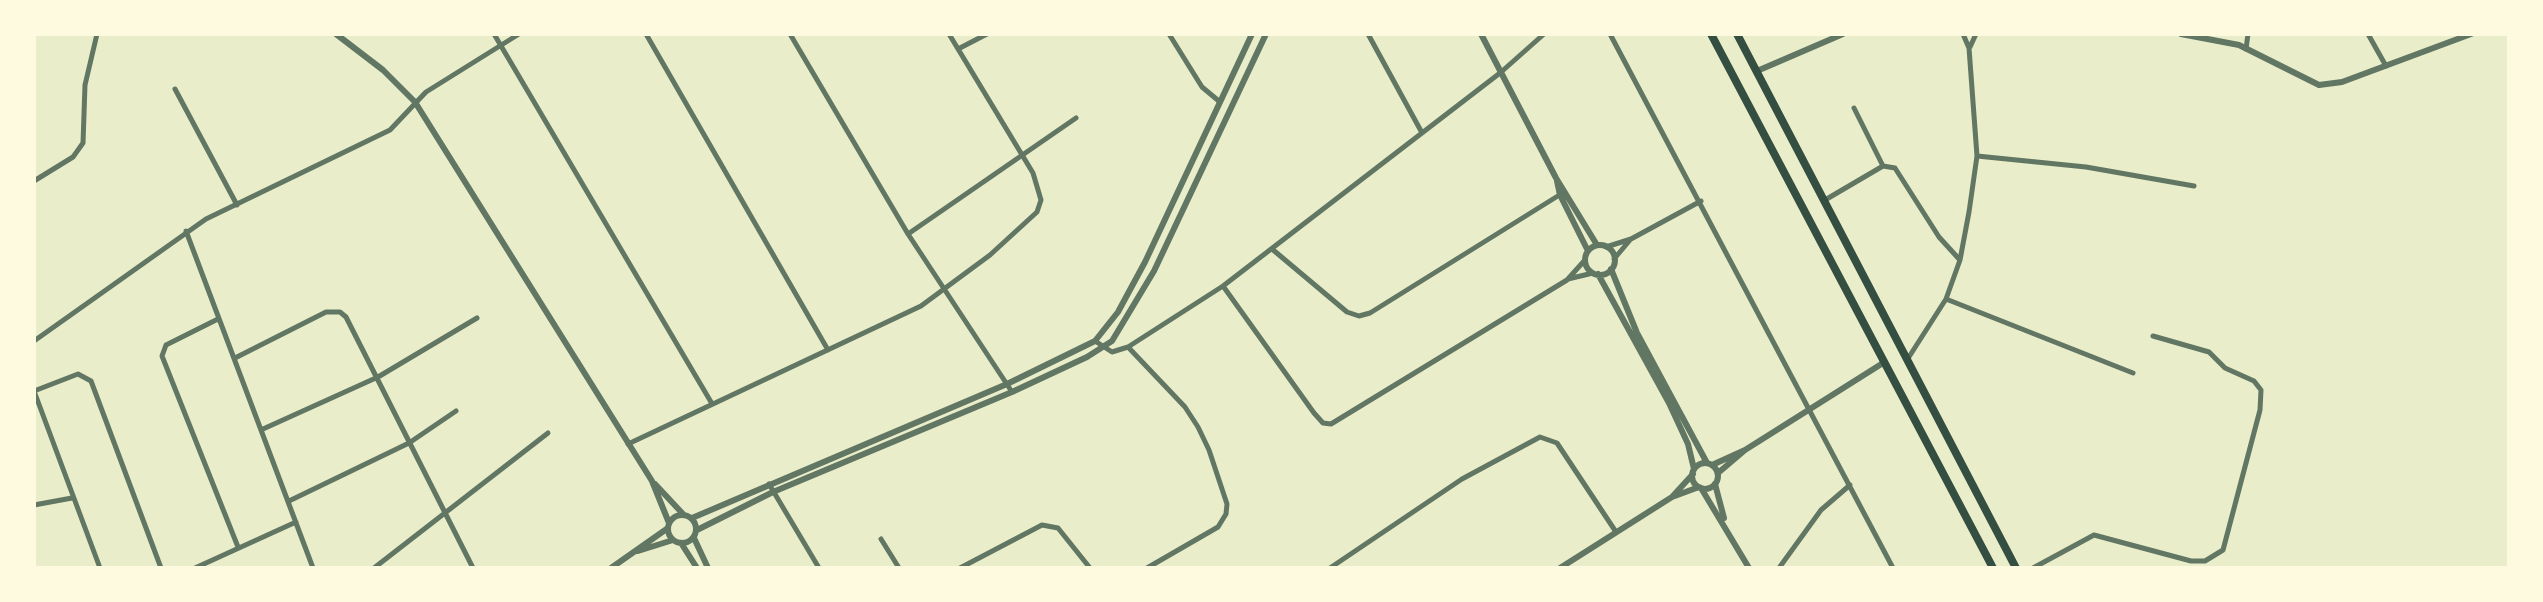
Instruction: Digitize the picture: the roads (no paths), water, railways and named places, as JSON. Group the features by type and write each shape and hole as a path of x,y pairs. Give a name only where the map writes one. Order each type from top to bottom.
{"highway":[{"path":"1711,34 1993,568"},
{"path":"1737,34 2016,568"}],"street":[{"path":"34,181 73,157 83,143 85,85 97,34"},
{"path":"336,34 383,70 415,102 652,481 683,514 692,518 697,530"},
{"path":"494,34 711,402"},
{"path":"34,341 186,231 369,142 403,119 415,102 519,34"},
{"path":"646,34 828,350"},
{"path":"790,34 908,234 1012,392"},
{"path":"628,444 945,292 1037,212 1041,200 1038,187 1023,156 949,34"},
{"path":"958,49 987,34"},
{"path":"1169,34 1206,92 1220,102"},
{"path":"692,518 1007,384 1095,341 1118,312 1145,262 1252,34"},
{"path":"708,568 694,538 697,530 773,492 1012,392 1104,348 1124,325 1154,271 1266,34"},
{"path":"1368,34 1421,131"},
{"path":"1481,34 1556,178 1588,251"},
{"path":"1095,341 1112,352 1128,347 1223,286 1500,73 1544,34"},
{"path":"1610,34 1811,408 1893,568"},
{"path":"1757,71 1843,34"},
{"path":"1907,361 1946,299 1960,260 1977,156 1969,48 1963,34"},
{"path":"1969,48 1976,34"},
{"path":"2181,34 2214,38 2246,49 2319,85 2342,82 2471,34"},
{"path":"2246,49 2248,34"},
{"path":"2368,34 2386,66"},
{"path":"175,89 237,205"},
{"path":"1854,108 1883,166"},
{"path":"908,234 1076,118"},
{"path":"1977,156 2086,167 2194,186"},
{"path":"1824,201 1883,166 1895,168 1939,237 1960,260"},
{"path":"1272,249 1347,312 1359,316 1370,313 1563,193"},
{"path":"1563,193 1597,245 1606,247 1631,239 1701,201"},
{"path":"186,231 313,568"},
{"path":"1631,239 1614,259 1611,269 1637,333 1710,464 1718,473"},
{"path":"1223,286 1314,413 1323,423 1331,424 1567,280 1585,260 1588,251 1597,245"},
{"path":"1606,247 1614,259"},
{"path":"1585,260 1669,403 1688,444 1700,488 1725,521 1749,568"},
{"path":"1567,280 1611,269"},
{"path":"1946,299 2133,373"},
{"path":"235,358 333,311 340,312 352,325 473,568"},
{"path":"263,429 378,377 477,318"},
{"path":"218,319 166,345 162,356 238,547"},
{"path":"2033,568 2094,535 2191,561 2205,561 2223,550 2257,424 2261,390 2254,381 2225,368 2209,352 2153,336"},
{"path":"1128,347 1185,407 1209,450 1227,504 1226,514 1218,527 1147,568"},
{"path":"1725,521 1715,484 1718,473 1745,450 1883,363"},
{"path":"100,568 34,391 78,374 91,381 161,568"},
{"path":"289,501 409,443 456,411"},
{"path":"374,568 445,516 548,433"},
{"path":"1330,568 1462,479 1540,437 1557,443 1616,532"},
{"path":"1672,497 1694,472 1745,450"},
{"path":"652,481 673,540"},
{"path":"769,484 819,568"},
{"path":"1560,568 1672,497 1715,484"},
{"path":"1779,568 1821,510 1850,485"},
{"path":"34,505 72,498"},
{"path":"611,568 638,551 668,526 675,516 683,514"},
{"path":"195,568 297,522"},
{"path":"960,568 1042,525 1058,528 1090,568"},
{"path":"681,543 694,538"},
{"path":"881,539 899,568"},
{"path":"638,551 673,540 681,543 697,568"}]}
